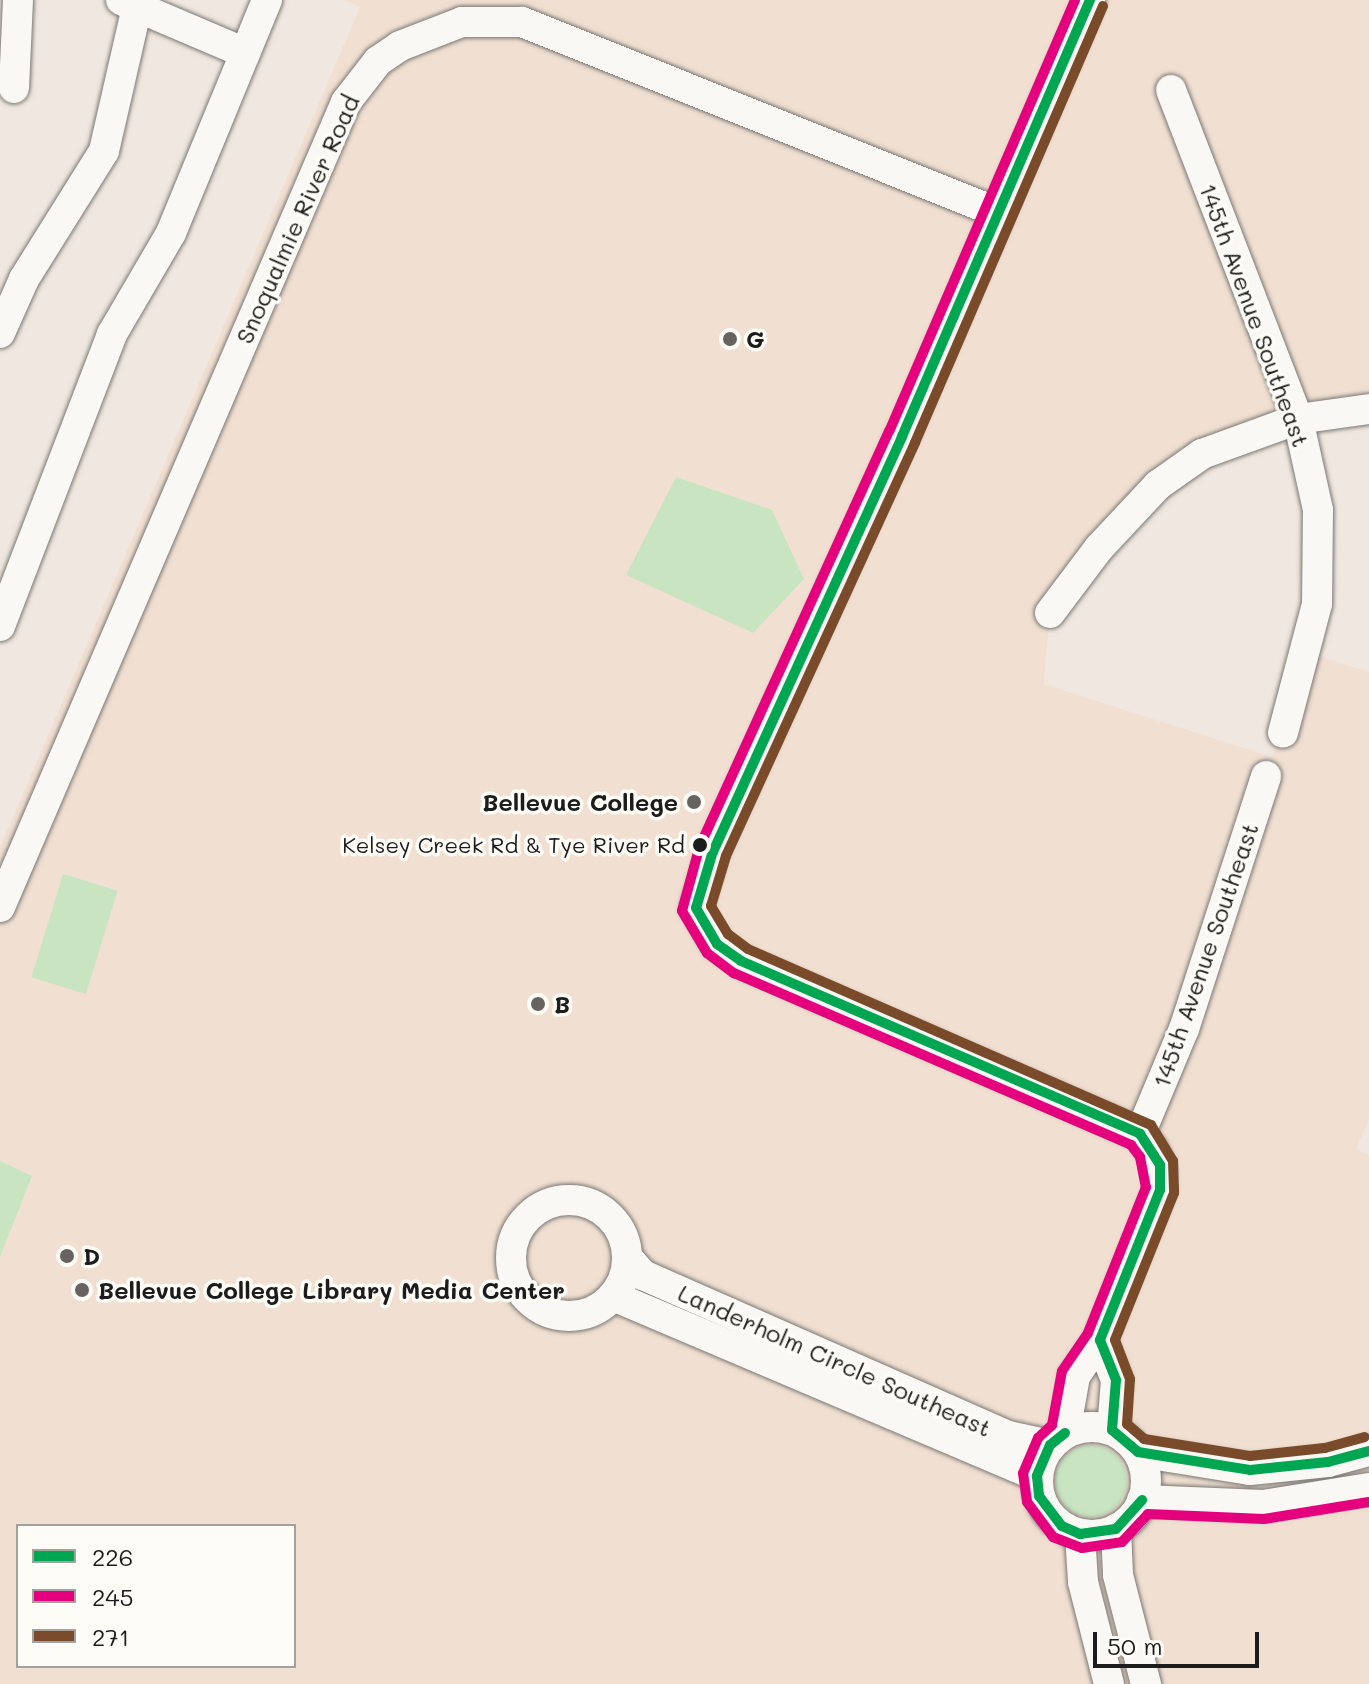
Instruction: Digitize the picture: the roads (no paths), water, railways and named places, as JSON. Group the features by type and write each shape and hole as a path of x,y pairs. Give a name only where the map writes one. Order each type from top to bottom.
{"street":[{"path":"14,88 18,0"},
{"path":"0,626 112,334 171,233 267,0"},
{"path":"1090,0 999,213 703,877 696,908 703,925 717,944 741,961 1140,1134 1160,1165 1160,1190 1100,1340 1075,1376 1058,1439 1037,1476 1048,1513 1080,1534 1116,1529 1142,1500 1146,1484 1138,1452"},
{"path":"0,333 12,274 104,151 129,4 245,53"},
{"name":"Snoqualmie River Road","path":"0,907 341,114 359,84 400,46 462,22 522,22 999,213"},
{"name":"145th Avenue Southeast","path":"1171,90 1298,419 1318,510 1321,574 1283,733"},
{"path":"1050,613 1099,548 1158,485 1202,454 1298,419 1369,409"},
{"name":"145th Avenue Southeast","path":"1140,1134 1184,1029 1266,776"},
{"path":"586,1202 619,1228 628,1258 624,1278 613,1296 591,1312 574,1316 541,1309 522,1291 512,1268 516,1234 545,1205 586,1202"},
{"name":"Landerholm Circle Southeast","path":"628,1258 643,1275 1008,1436 1058,1439"},
{"name":"Landerholm Circle Southeast","path":"613,1296 1037,1476"},
{"path":"1100,1340 1116,1380 1112,1430"},
{"path":"1058,1439 1096,1426 1112,1430 1138,1452 1250,1470 1328,1462 1369,1451"},
{"path":"1142,1500 1275,1504 1369,1488"},
{"path":"1116,1529 1118,1575 1146,1684"},
{"path":"1080,1534 1083,1582 1109,1684"}],"place":[{"name":"G","path":"730,339"},
{"name":"Bellevue College","path":"694,802"},
{"name":"Kelsey Creek Rd & Tye River Rd","path":"700,845"},
{"name":"B","path":"538,1004"},
{"name":"D","path":"67,1256"},
{"name":"Bellevue College Library Media Center","path":"82,1290"}]}
